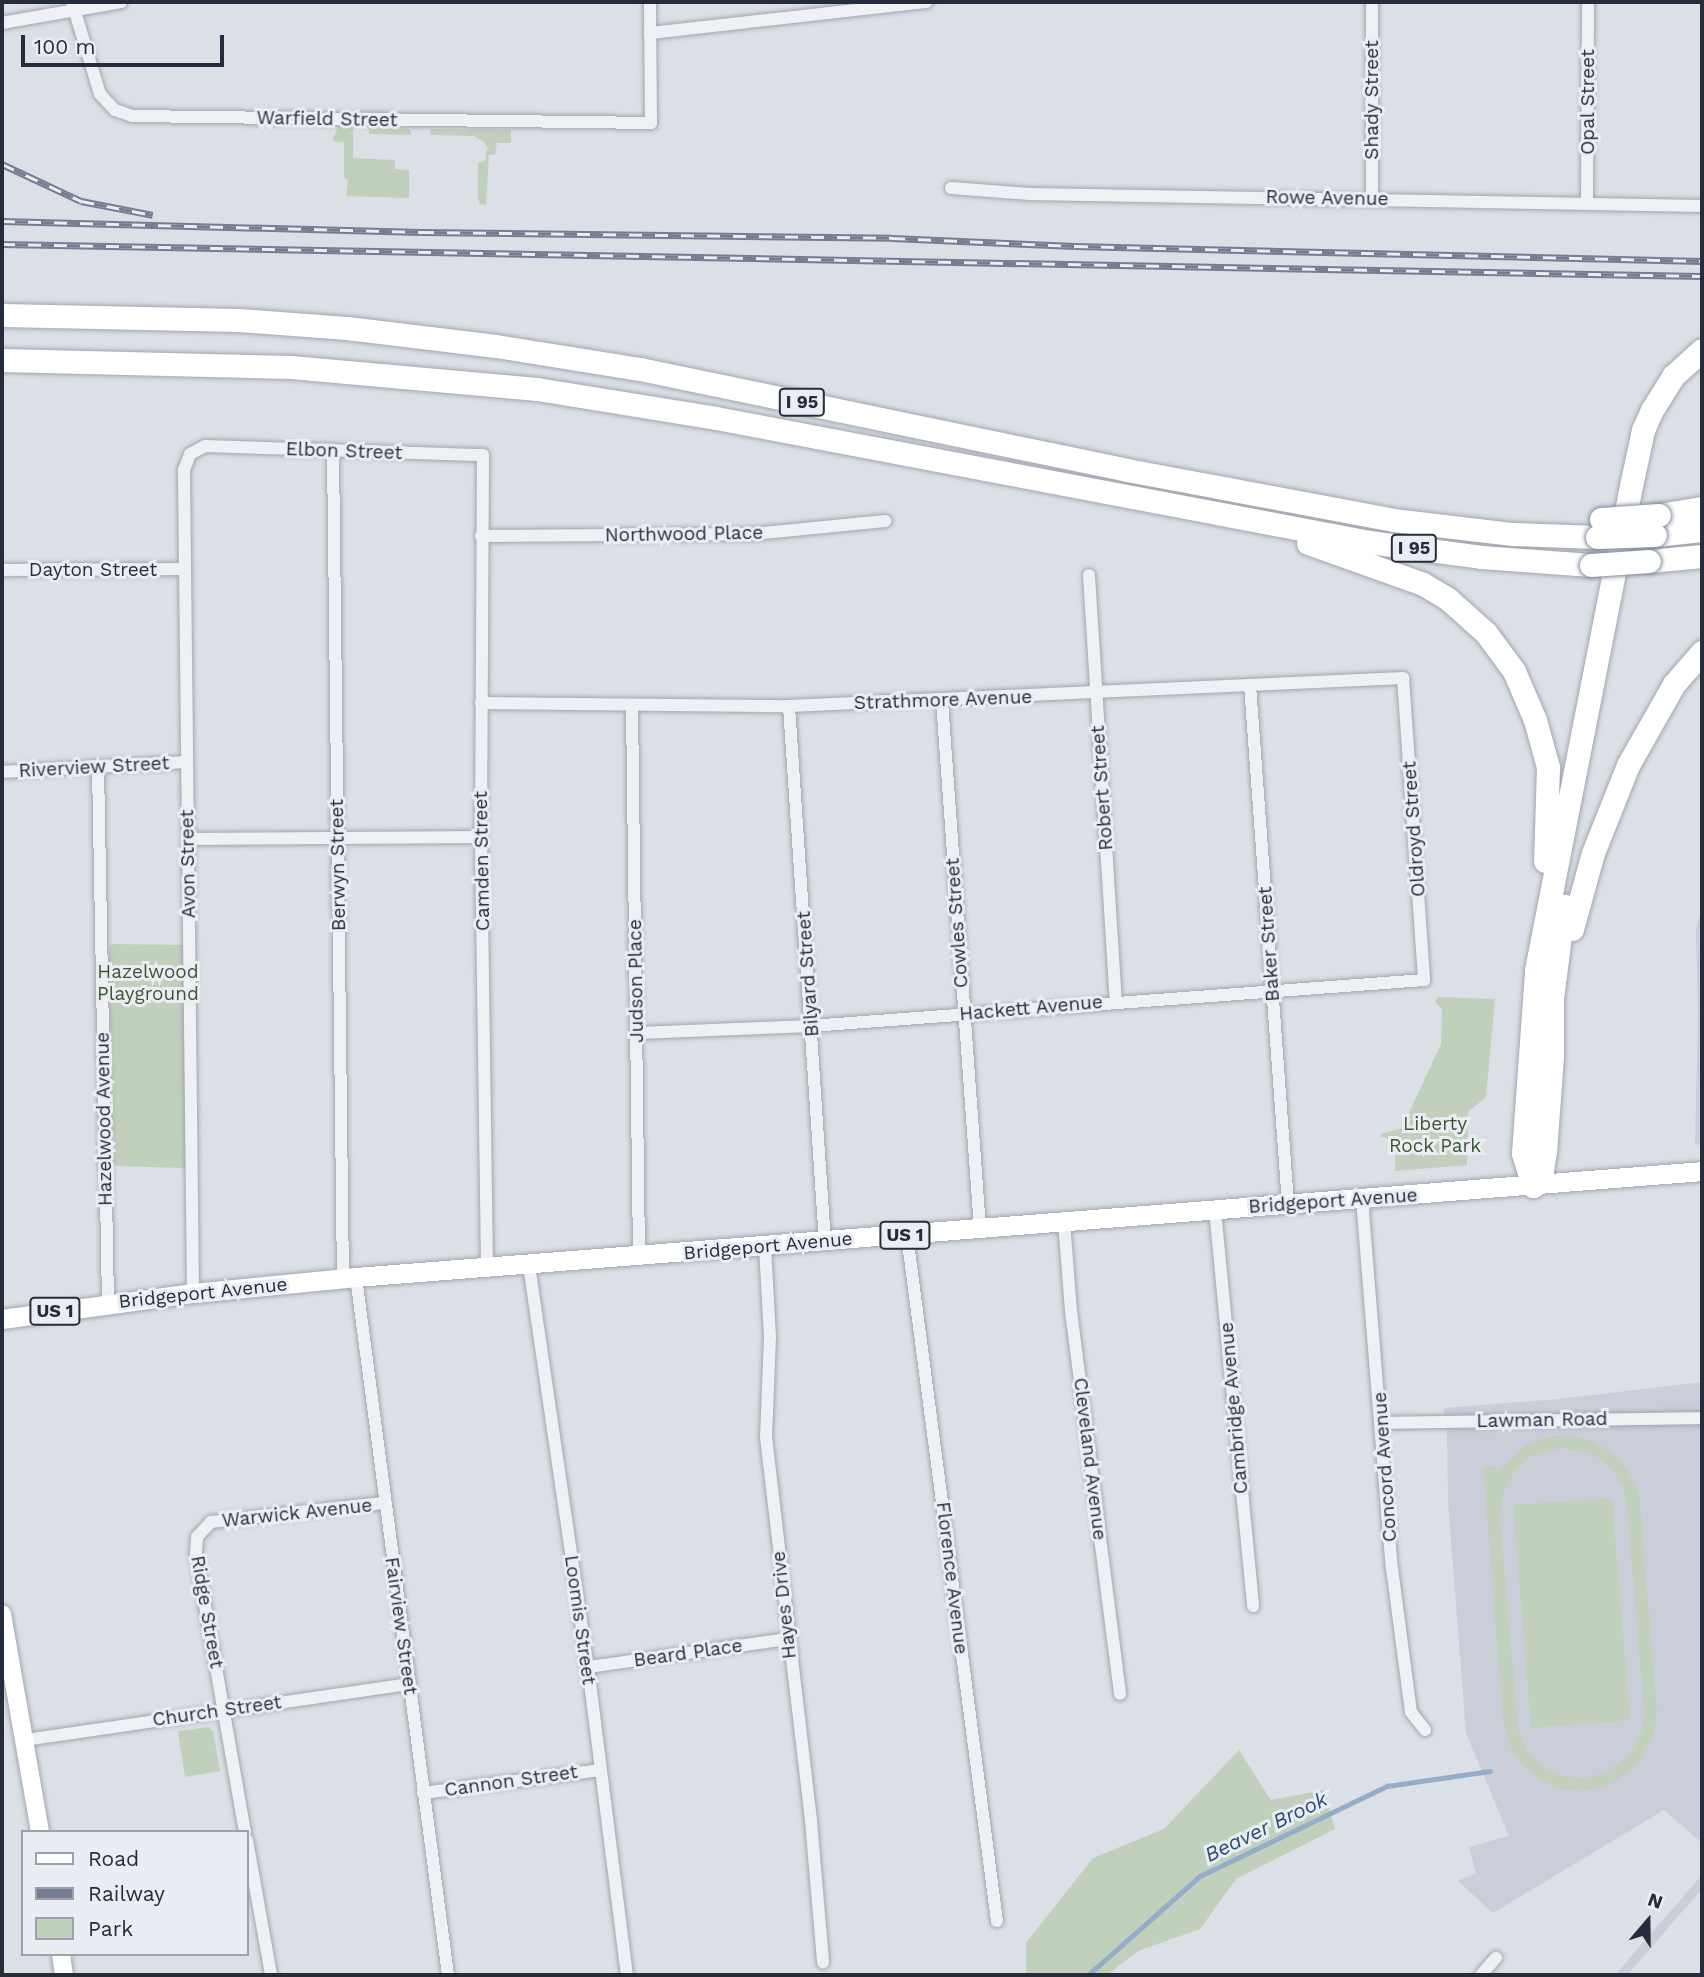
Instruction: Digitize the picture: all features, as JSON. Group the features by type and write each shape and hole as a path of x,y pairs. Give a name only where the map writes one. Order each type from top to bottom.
{"highway":[{"name":"I 95","path":"2,315 281,323 526,350 640,369 1127,470 1380,517 1513,534 1657,525 1702,530"},
{"path":"1536,970 1643,430 1673,376 1702,350"},
{"name":"I 95","path":"2,360 291,367 556,392 729,421 1368,542 1468,555 1591,565 1702,556"},
{"path":"1533,1186 1542,1170 1545,1152 1552,1056 1552,998 1579,808 1643,484 1666,410 1688,378 1702,365"},
{"path":"1657,525 1702,508"},
{"path":"1239,519 1423,584 1448,599 1477,624 1514,671 1535,720 1548,767 1547,829 1523,1153 1533,1186"},
{"path":"1552,1056 1581,887 1606,813 1645,731 1674,684 1702,652"}],"main road":[{"name":"Bridgeport Avenue","path":"2,1319 193,1293 350,1278 1702,1171"},
{"path":"2,1614 40,1830"},
{"path":"61,1956 64,1975"}],"street":[{"path":"2,23 72,6 121,2"},
{"path":"650,2 650,33 926,2"},
{"name":"Shady Street","path":"1372,199 1373,2"},
{"name":"Opal Street","path":"1587,203 1588,2"},
{"name":"Warfield Street","path":"72,6 100,94 116,110 132,116 651,123 650,33"},
{"name":"Rowe Avenue","path":"951,188 1030,194 1702,206"},
{"name":"Elbon Street","path":"205,446 483,456"},
{"name":"Avon Street","path":"193,1293 184,470 190,454 205,446"},
{"name":"Berwyn Street","path":"333,451 337,838 350,1278"},
{"name":"Camden Street","path":"483,456 481,837 487,1267"},
{"name":"Northwood Place","path":"481,536 753,534 885,521"},
{"name":"Dayton Street","path":"2,570 184,569"},
{"name":"Robert Street","path":"1089,575 1116,1001"},
{"name":"Strathmore Avenue","path":"481,703 789,706 1403,678"},
{"name":"Oldroyd Street","path":"1403,678 1424,980"},
{"name":"Baker Street","path":"1250,685 1288,1204"},
{"name":"Cowles Street","path":"942,701 980,1229"},
{"name":"Judson Place","path":"632,705 639,1256"},
{"name":"Bilyard Street","path":"789,706 825,1242"},
{"name":"Riverview Street","path":"2,772 187,762"},
{"name":"Hazelwood Avenue","path":"98,766 108,1304"},
{"path":"188,839 481,837"},
{"name":"Hackett Avenue","path":"637,1033 811,1026 1116,1001 1424,980"},
{"name":"Concord Avenue","path":"1362,1199 1392,1568 1411,1712 1425,1730"},
{"name":"Cambridge Avenue","path":"1215,1210 1253,1606"},
{"name":"Cleveland Avenue","path":"1064,1222 1071,1311 1120,1694"},
{"name":"Florence Avenue","path":"907,1235 997,1921"},
{"name":"Hayes Drive","path":"765,1247 770,1337 766,1437 787,1639 811,1821 823,1962"},
{"name":"Loomis Street","path":"529,1265 588,1667 598,1770 627,1975"},
{"name":"Fairview Street","path":"350,1278 384,1503 448,1975"},
{"name":"Lawman Road","path":"1382,1423 1702,1418"},
{"name":"Warwick Avenue","path":"211,1522 384,1503"},
{"name":"Ridge Street","path":"211,1522 197,1537 196,1553 245,1830"},
{"name":"Beard Place","path":"588,1667 787,1639"},
{"name":"Church Street","path":"25,1741 224,1709 409,1684"},
{"name":"Cannon Street","path":"423,1793 598,1770"},
{"path":"248,1846 271,1975"},
{"path":"1482,1975 1496,1958"}],"shaded area":[{"path":"1702,908 1702,1144 1695,1145 1698,1015 1696,929"},
{"path":"1702,1382 1702,1843 1664,1810 1493,1913 1458,1881 1476,1873 1469,1847 1509,1836 1466,1733 1448,1501 1447,1427 1397,1431 1396,1418 1444,1415 1444,1408 1559,1399"},
{"path":"1702,1875 1702,1889 1627,1975 1615,1975"}],"green space":[{"path":"338,127 353,127 353,158 395,160 395,169 409,170 409,198 346,196 348,181 344,177 344,142 332,141"},
{"path":"369,128 409,129 412,135 369,134"},
{"path":"431,129 511,130 511,143 497,143 495,155 489,155 486,205 480,204 478,199 478,163 486,160 486,151 489,150 484,142 474,136 430,135"},
{"name":"Hazelwood Playground","path":"112,944 185,945 185,1168 113,1166 109,948"},
{"name":"Liberty Rock Park","path":"1438,997 1495,999 1486,1097 1468,1112 1467,1165 1395,1171 1396,1139 1381,1137 1381,1134 1402,1128 1441,1044 1442,1009 1435,1002"},
{"path":"1570,1435 1593,1441 1614,1454 1629,1472 1639,1494 1657,1710 1654,1734 1637,1766 1608,1786 1585,1791 1560,1789 1539,1779 1520,1763 1508,1742 1503,1719 1483,1467 1496,1465 1497,1473 1524,1446 1546,1437","holes":["1559,1448 1579,1450 1597,1457 1612,1470 1623,1487 1627,1507 1644,1711 1641,1733 1631,1753 1605,1773 1584,1778 1562,1776 1542,1766 1527,1750 1518,1729 1500,1517 1502,1497 1515,1470 1530,1457"]},
{"path":"1612,1498 1630,1720 1531,1728 1513,1505"},
{"path":"209,1727 213,1731 220,1771 185,1777 178,1731"},
{"path":"1239,1750 1271,1800 1324,1790 1335,1829 1236,1879 1200,1929 1138,1951 1107,1975 1026,1975 1026,1943 1093,1858 1164,1829"}],"waterway":[{"name":"Beaver Brook","path":"1088,1975 1200,1876 1387,1786 1490,1771"}],"railway":[{"path":"2,164 81,201 153,215"},
{"path":"2,221 421,232 892,238 1075,246 1702,261"},
{"path":"2,244 1702,276"}]}
